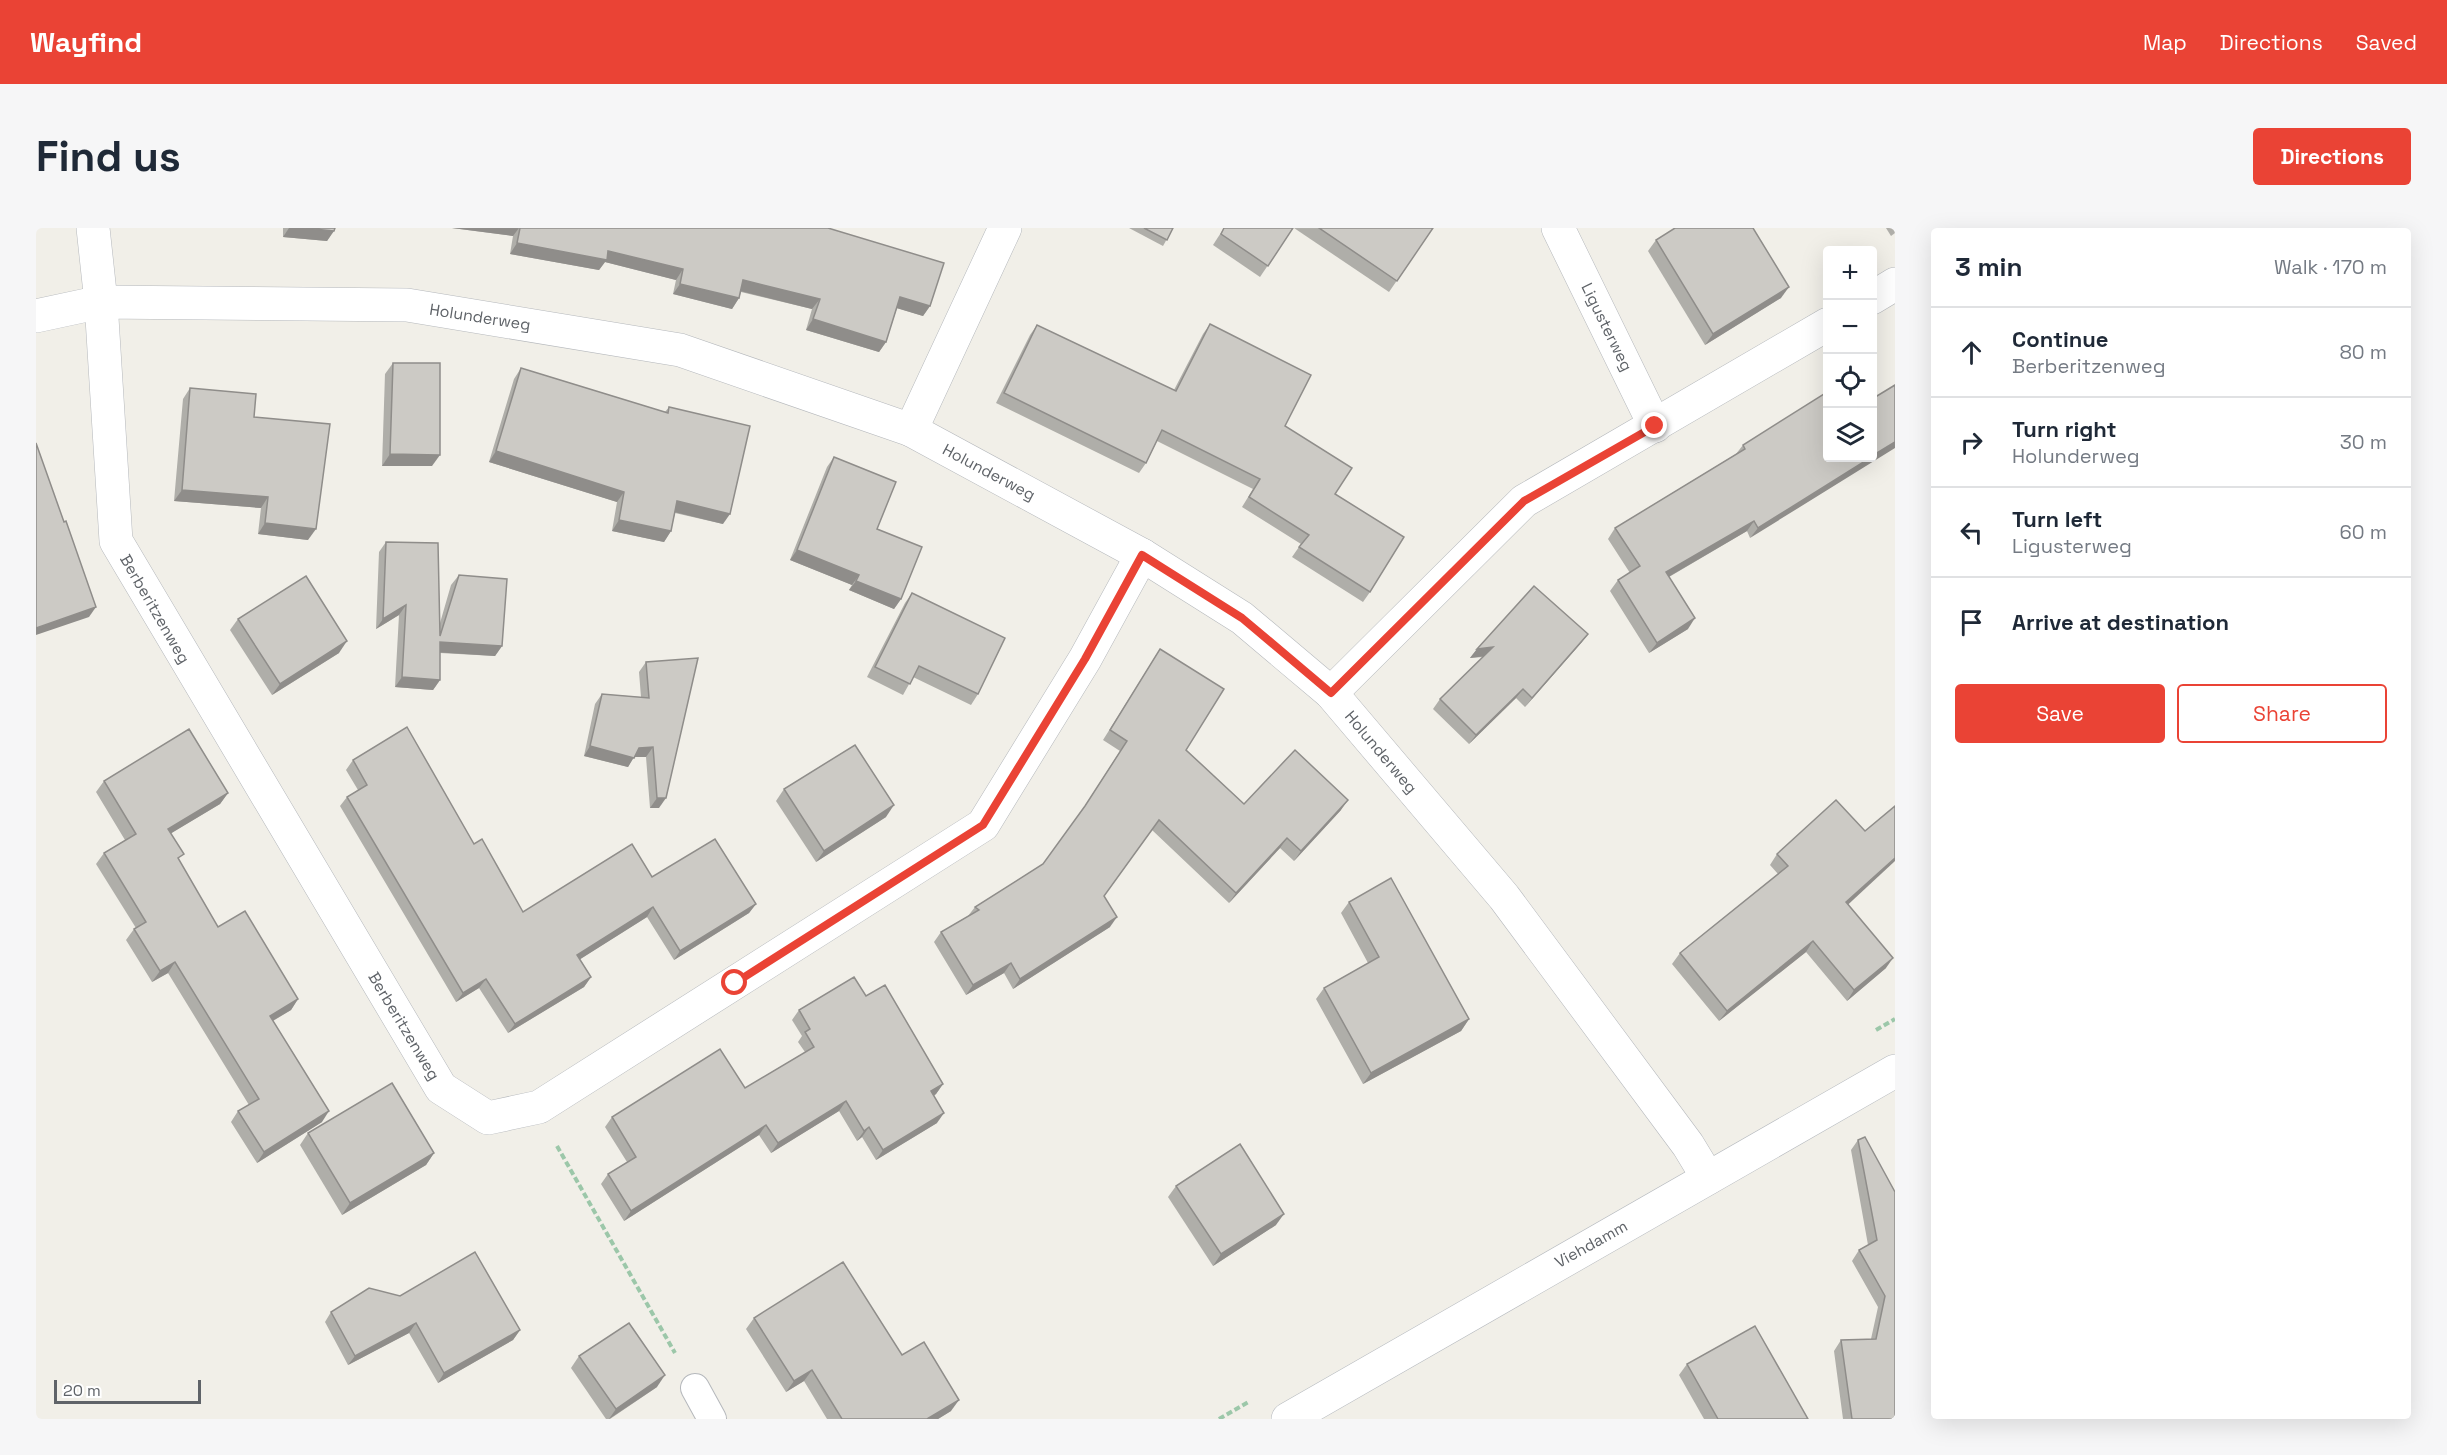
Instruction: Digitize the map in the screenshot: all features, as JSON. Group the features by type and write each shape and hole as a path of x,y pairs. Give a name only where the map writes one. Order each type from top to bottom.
{"street":[{"name":"Berberitzenweg","path":"93,228 116,541 441,1088 488,1118 535,1109 983,825 1085,659 1142,555"},
{"path":"911,430 1005,228"},
{"name":"Ligusterweg","path":"1558,228 1655,426"},
{"path":"1877,295 1895,284"},
{"name":"Holunderweg","path":"36,316 100,302 406,305 680,350 911,430 1142,555 1242,618 1331,693 1504,897 1688,1145 1708,1178"},
{"path":"1331,693 1524,501 1823,326"},
{"name":"Viehdamm","path":"1288,1419 1895,1071"}],"lane":[{"path":"695,1388 712,1419"}],"path":[{"path":"535,1109 695,1388"}],"building":[{"path":"304,228 335,228 334,231"},
{"path":"520,228 828,228 944,263 930,306 900,297 886,342 813,319 820,299 743,280 739,298 680,284 683,269 608,251 607,260 517,243"},
{"path":"1144,228 1173,228 1167,240"},
{"path":"1224,228 1293,228 1268,266 1221,234"},
{"path":"1319,228 1433,228 1397,281"},
{"path":"1675,228 1753,228 1789,287 1713,334 1656,240"},
{"path":"1210,324 1311,375 1285,426 1352,468 1335,494 1404,537 1370,592 1299,547 1309,535 1249,497 1260,479 1162,430 1146,463 1004,393 1037,325 1176,391"},
{"path":"393,363 440,363 440,455 390,454"},
{"path":"521,368 668,413 669,407 750,426 730,514 677,501 671,531 619,520 624,492 496,451"},
{"path":"1895,385 1895,442 1877,453 1877,408 1877,396"},
{"path":"190,388 256,394 254,417 330,424 316,529 265,523 268,497 182,490"},
{"path":"1823,395 1823,462 1864,462 1758,528 1754,521 1666,572 1695,618 1657,643 1618,580 1640,566 1615,528 1745,449 1743,445"},
{"path":"36,443 96,607 36,628"},
{"path":"834,457 896,482 877,529 922,547 901,599 856,581 859,575 797,550"},
{"path":"386,542 438,543 440,636 459,575 507,579 502,646 440,642 440,680 402,677 406,605 383,619"},
{"path":"306,576 347,641 280,684 238,619"},
{"path":"1534,586 1588,634 1532,698 1523,689 1476,735 1440,699 1493,647 1477,649"},
{"path":"912,593 1005,638 978,694 919,666 910,684 875,667"},
{"path":"1160,649 1224,689 1186,750 1244,804 1295,750 1348,800 1301,851 1287,838 1236,893 1159,820 1104,896 1117,917 1020,979 1011,963 973,985 941,932 979,910 975,907 1043,864 1085,806 1127,741 1110,730"},
{"path":"698,658 666,798 657,798 653,747 639,748 634,758 590,746 602,694 649,698 646,662"},
{"path":"407,727 474,844 482,839 523,912 632,844 652,877 715,839 756,904 680,951 653,907 577,955 591,977 515,1024 486,979 463,993 347,797 367,785 353,760"},
{"path":"189,729 228,793 168,829 184,854 178,858 218,927 245,911 298,999 270,1016 329,1111 264,1152 238,1111 259,1099 175,962 160,971 134,929 146,922 104,853 136,834 104,781"},
{"path":"855,745 894,805 824,851 784,789"},
{"path":"1836,800 1865,831 1895,806 1895,858 1846,902 1893,958 1854,990 1813,941 1727,1011 1680,953 1788,866 1777,854"},
{"path":"1391,878 1469,1019 1371,1073 1324,988 1379,957 1349,902"},
{"path":"854,977 866,996 885,985 943,1084 931,1091 944,1113 883,1150 869,1127 864,1131 846,1101 778,1143 766,1125 631,1211 608,1174 636,1157 612,1117 720,1049 745,1088 814,1047 805,1032 810,1029 799,1010"},
{"path":"392,1083 434,1153 350,1203 308,1133"},
{"path":"1865,1137 1895,1192 1895,1419 1852,1419 1841,1340 1876,1339 1885,1296 1859,1250 1877,1240 1858,1140"},
{"path":"1240,1144 1284,1214 1221,1254 1176,1186"},
{"path":"475,1252 520,1330 444,1373 416,1323 355,1356 331,1312 369,1288 400,1296"},
{"path":"843,1262 902,1355 924,1342 959,1400 927,1419 842,1419 812,1370 794,1381 754,1318"},
{"path":"629,1323 665,1375 616,1409 579,1356"},
{"path":"1755,1326 1808,1419 1718,1419 1687,1364"}],"route":[{"path":"735,983 983,825 1085,659 1142,555 1242,618 1331,693 1524,501 1655,426"}]}
